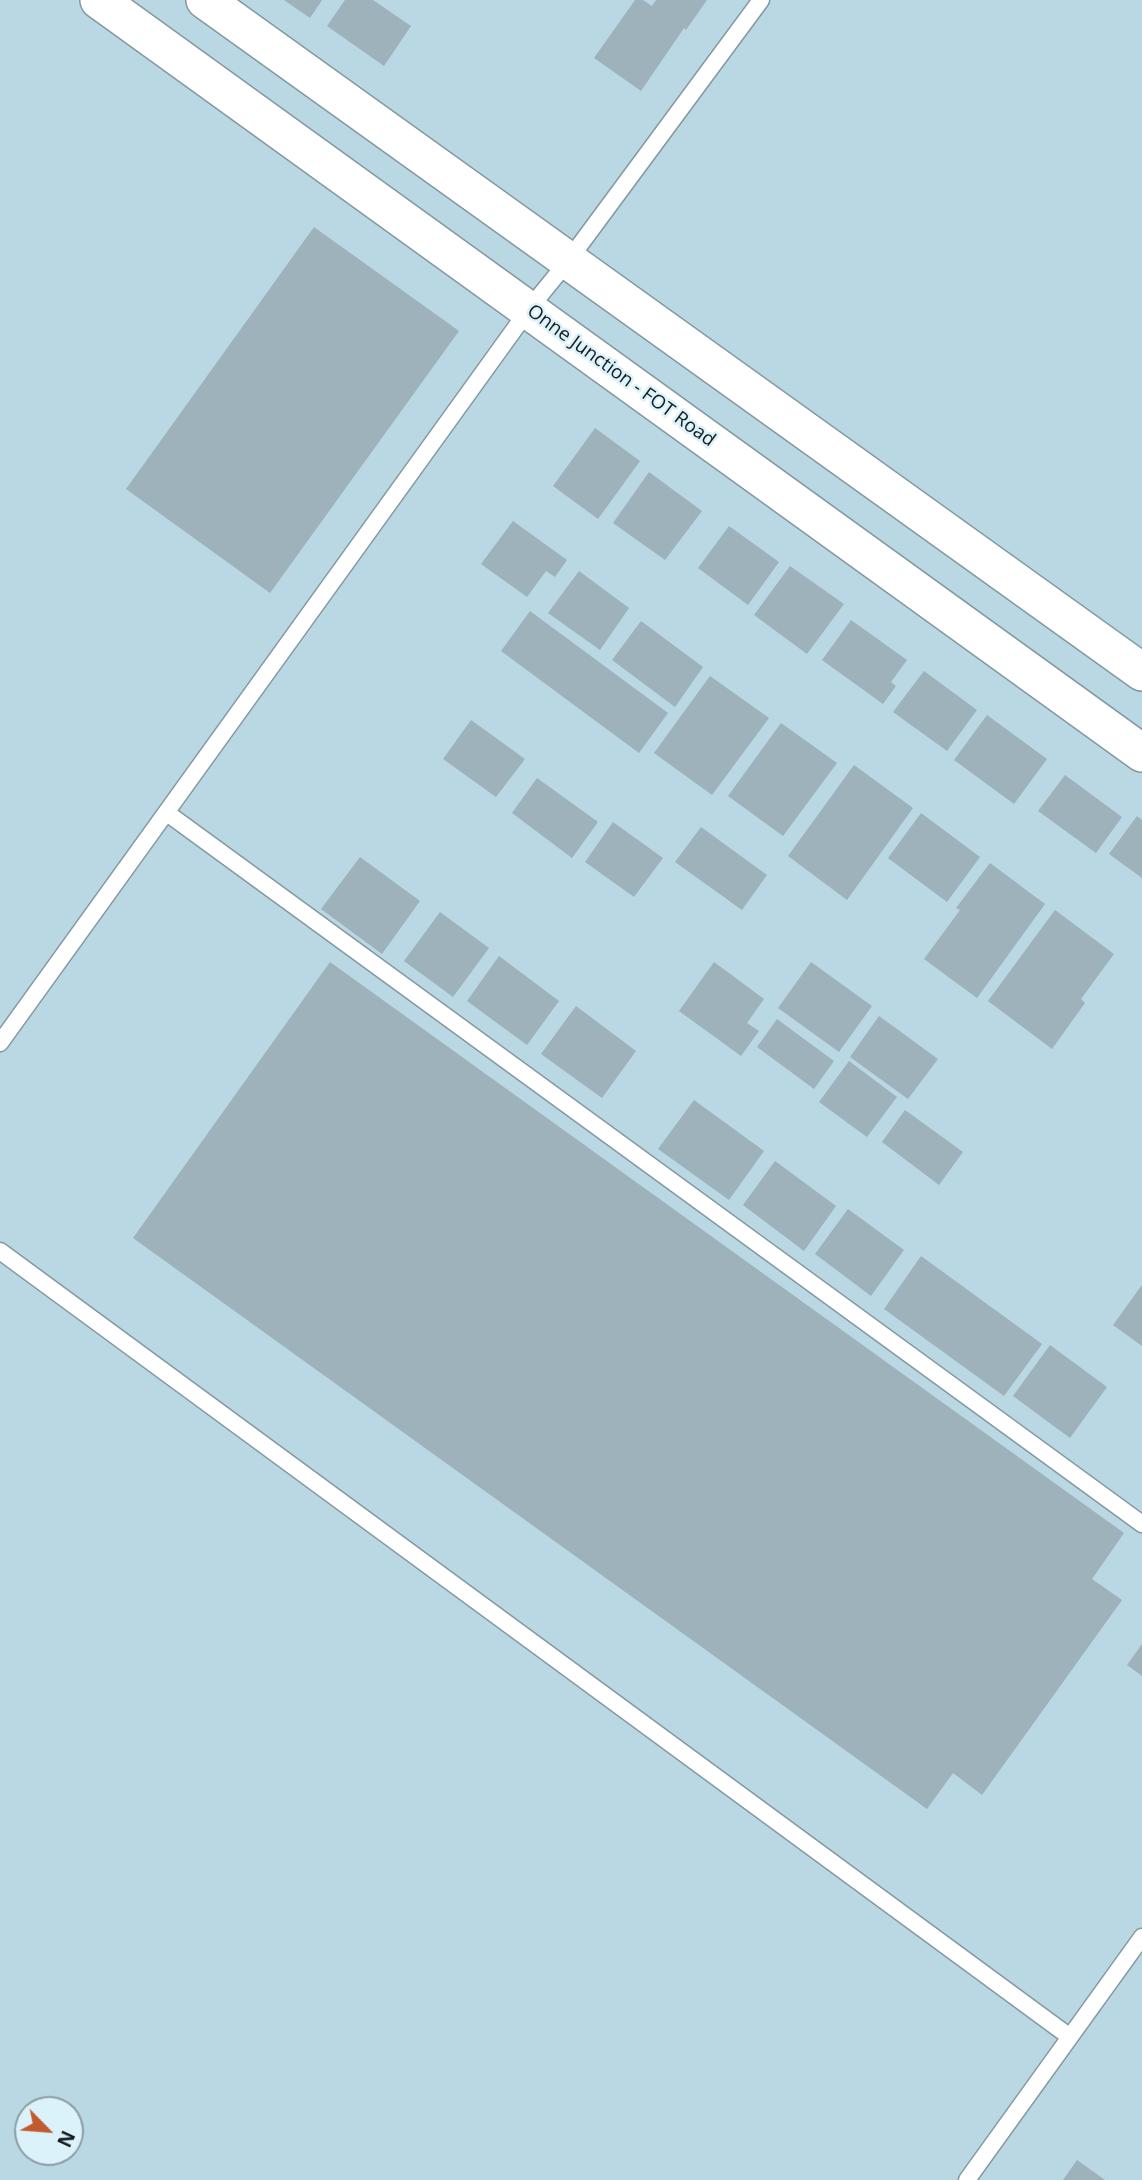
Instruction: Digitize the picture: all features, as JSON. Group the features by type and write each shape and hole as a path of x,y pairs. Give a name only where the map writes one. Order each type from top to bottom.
{"street":[{"name":"Onne Junction - FOT Road","path":"99,0 1142,753"},
{"path":"205,0 1142,672"}],"lane":[{"path":"0,1044 529,309 568,261 761,0"},
{"path":"167,813 1142,1524"},
{"path":"0,1251 1070,2037"},
{"path":"967,2180 1142,1937"}],"shaded area":[{"path":"0,0 1142,0 1142,2180 0,2180"}],"building":[{"path":"284,0 322,0 310,18"},
{"path":"345,0 373,0 411,26 384,66 327,26"},
{"path":"635,0 643,0 652,6 656,0 707,0 686,30 684,28 641,91 594,58"},
{"path":"314,227 459,331 270,593 126,489"},
{"path":"595,428 640,461 598,519 553,486"},
{"path":"649,472 702,511 665,560 613,523"},
{"path":"513,521 567,560 555,577 546,571 527,597 481,564"},
{"path":"729,526 779,562 748,605 698,568"},
{"path":"790,566 844,604 807,654 754,615"},
{"path":"579,571 629,608 600,650 548,613"},
{"path":"530,611 668,713 639,753 501,651"},
{"path":"851,620 907,660 891,682 896,686 883,704 822,660"},
{"path":"641,621 703,667 675,707 612,660"},
{"path":"924,671 977,710 947,751 893,712"},
{"path":"710,676 769,718 712,795 654,753"},
{"path":"987,715 1047,759 1014,804 954,760"},
{"path":"471,720 525,759 496,797 443,759"},
{"path":"781,723 837,763 783,836 728,796"},
{"path":"854,765 913,808 847,900 788,856"},
{"path":"1065,775 1122,817 1096,853 1038,811"},
{"path":"537,778 598,822 572,858 512,813"},
{"path":"921,813 980,857 947,902 888,858"},
{"path":"1137,816 1142,820 1142,878 1109,854"},
{"path":"613,822 663,858 634,897 585,862"},
{"path":"701,827 767,875 742,910 675,862"},
{"path":"360,857 420,901 382,954 321,909"},
{"path":"990,863 1045,904 977,998 924,959 960,910 956,908"},
{"path":"1055,910 1114,954 1081,999 1085,1003 1052,1049 988,1001"},
{"path":"440,912 489,948 453,997 404,961"},
{"path":"499,956 559,1001 527,1045 467,1001"},
{"path":"330,962 1124,1533 1092,1579 1122,1600 982,1795 953,1773 927,1809 133,1238"},
{"path":"714,962 764,999 747,1023 759,1031 741,1056 679,1011"},
{"path":"811,962 872,1006 839,1052 778,1008"},
{"path":"576,1006 636,1051 602,1098 541,1054"},
{"path":"879,1016 938,1059 908,1099 850,1057"},
{"path":"777,1019 834,1061 814,1089 757,1047"},
{"path":"849,1061 897,1097 867,1137 819,1102"},
{"path":"694,1100 764,1151 729,1200 658,1149"},
{"path":"905,1110 963,1152 939,1185 882,1142"},
{"path":"775,1161 836,1206 804,1251 743,1205"},
{"path":"848,1209 904,1250 871,1296 815,1254"},
{"path":"921,1256 1042,1344 1004,1396 884,1309"},
{"path":"1142,1285 1142,1346 1113,1325"},
{"path":"1050,1345 1107,1387 1070,1438 1013,1396"},
{"path":"1142,1644 1142,1676 1127,1665"},
{"path":"1077,2160 1105,2180 1063,2180"}]}
